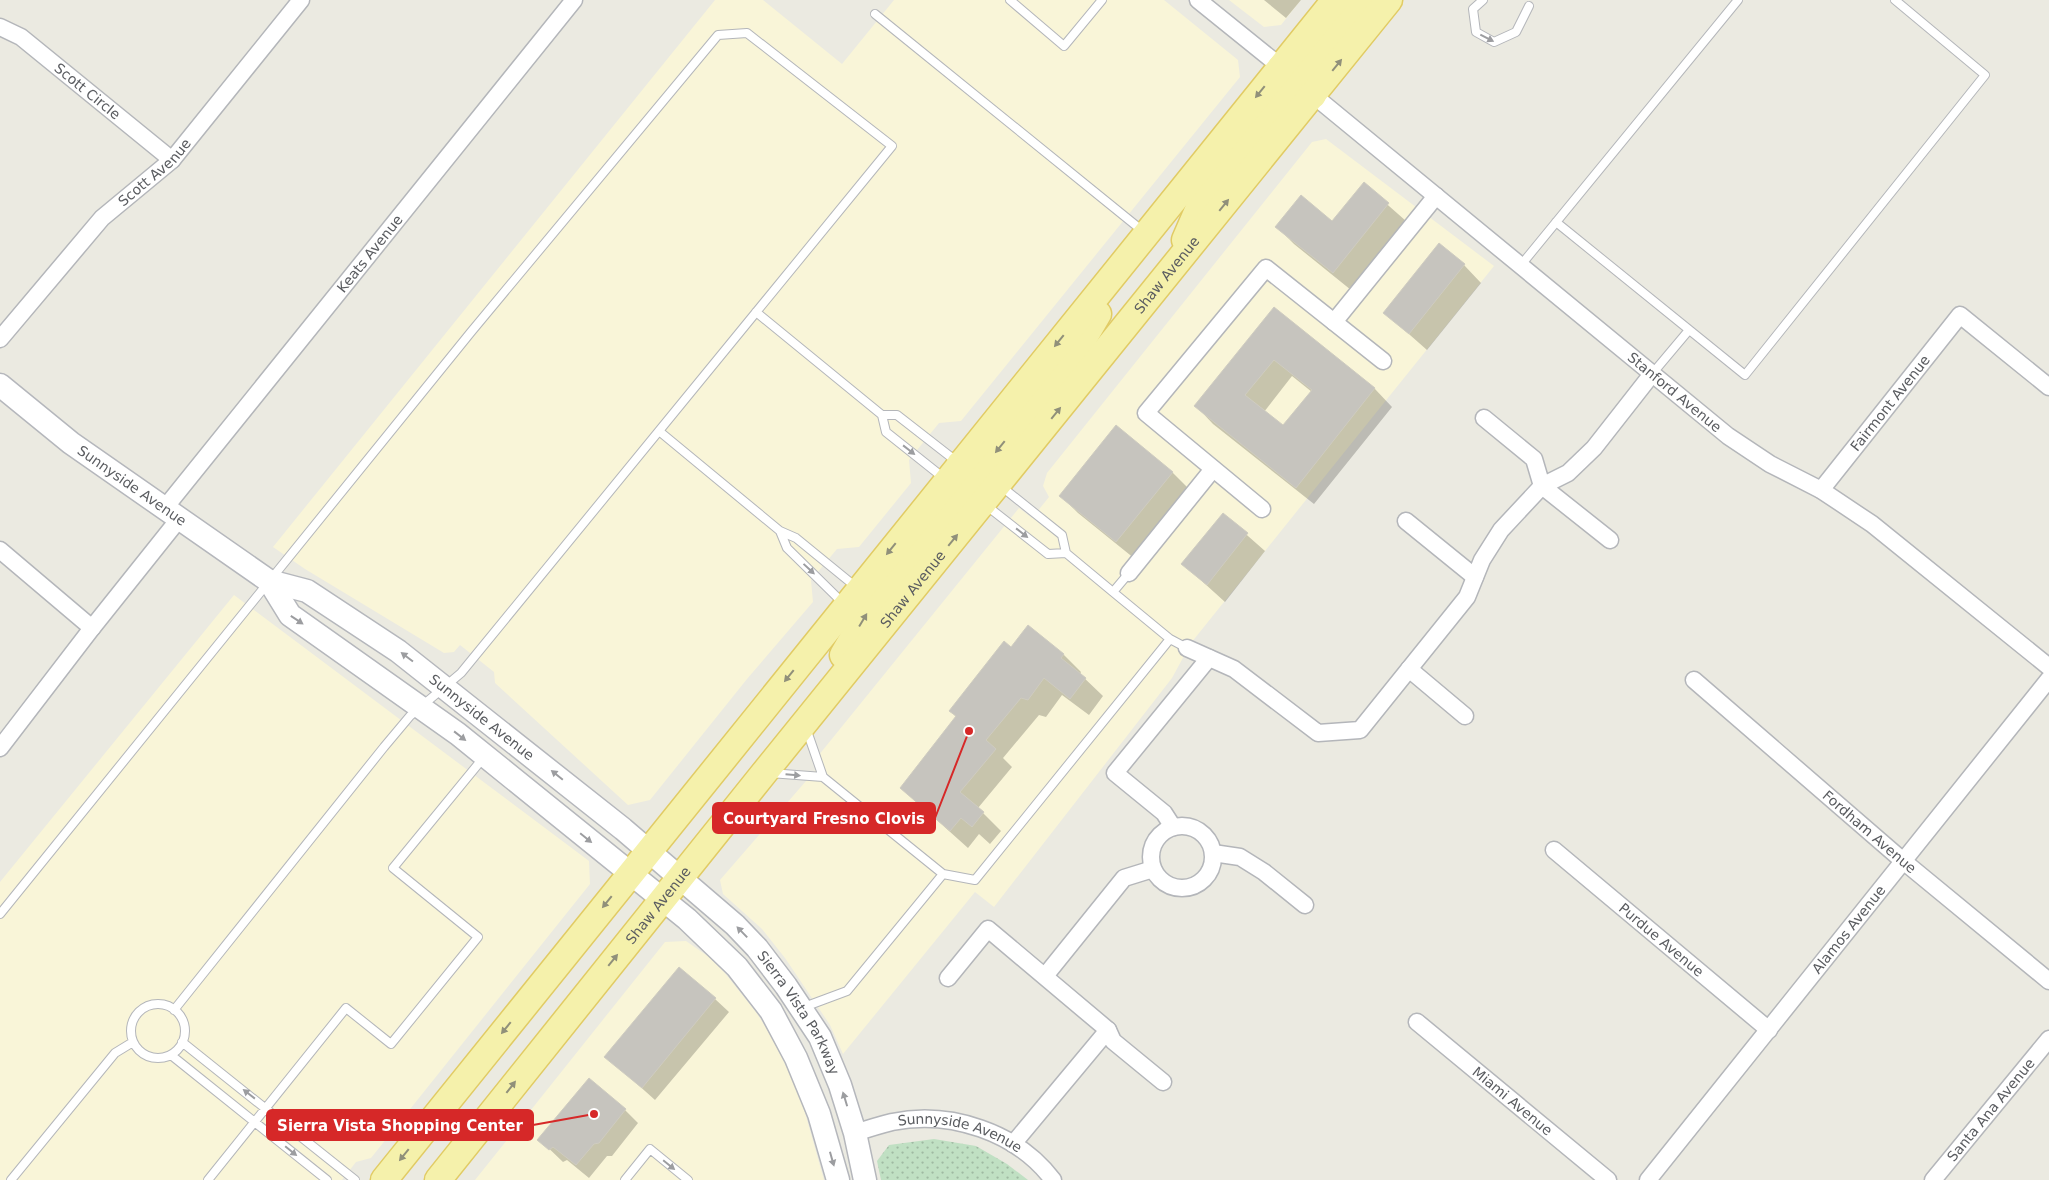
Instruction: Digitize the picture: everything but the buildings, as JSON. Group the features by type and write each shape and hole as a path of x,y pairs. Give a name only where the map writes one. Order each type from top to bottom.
{"main road":[{"path":"384,1180 1335,0"},
{"path":"1314,95 1306,76 1308,66 1363,0"},
{"name":"Shaw Avenue","path":"438,1180 804,723 1389,0"},
{"path":"1172,270 1201,203 1289,89 1281,67"},
{"path":"991,493 980,481 984,468 1071,360 1146,234"},
{"name":"Sunnyside Avenue","path":"0,385 70,443 269,581 307,591 398,651 446,686 681,877"},
{"path":"804,723 867,614 963,494 966,482 953,472"},
{"name":"Sunnyside Avenue","path":"269,581 290,615 421,706 663,900"},
{"name":"Sierra Vista Parkway","path":"681,877 757,948 802,1008 820,1037 840,1085 855,1133 865,1180"},
{"name":"Sierra Vista Parkway","path":"663,900 714,945 755,988 796,1058 818,1114 838,1180"},
{"path":"755,988 800,1034 816,1065 837,1121 841,1128 855,1133"}],"street":[{"name":"Scott Avenue","path":"0,339 102,218 172,160 301,0"},
{"name":"Keats Avenue","path":"0,748 92,628 172,514 574,0"},
{"path":"1198,0 1281,67"},
{"name":"Scott Circle","path":"0,28 21,37 172,160"},
{"name":"Stanford Avenue","path":"1314,95 1728,436 1770,464 1821,490 1872,524 2049,667"},
{"path":"1334,322 1436,196"},
{"path":"1262,509 1146,413 1266,268 1383,361"},
{"name":"Fairmont Avenue","path":"1821,490 1960,315 2049,387"},
{"path":"1187,648 1234,669 1318,733 1360,730 1467,597 1482,560 1501,530 1542,486 1568,473 1594,448 1652,374"},
{"path":"1484,418 1534,459 1542,486 1610,540"},
{"path":"1129,573 1213,469"},
{"path":"1406,521 1475,577"},
{"path":"0,550 92,628"},
{"path":"1173,827 1164,813 1115,773 1209,658"},
{"path":"1409,669 1465,716"},
{"name":"Alamos Avenue","path":"1648,1180 1769,1030 1902,860 2049,679"},
{"name":"Fordham Avenue","path":"1694,680 1902,860 2049,981"},
{"path":"1184,826 1199,831 1210,843 1213,853 1212,864 1208,874 1191,887 1172,887 1157,876 1153,869 1152,850 1156,840 1163,832 1173,827 1184,826"},
{"name":"Purdue Avenue","path":"1554,850 1769,1030"},
{"path":"1213,853 1240,857 1264,872 1305,905"},
{"path":"1045,976 1124,878 1153,869"},
{"path":"948,978 988,929 1108,1030 1113,1041 1163,1082"},
{"name":"Miami Avenue","path":"1416,1022 1608,1180"},
{"path":"1013,1144 1108,1030"},
{"name":"Santa Ana Avenue","path":"1933,1180 2049,1039"},
{"name":"Sunnyside Avenue","path":"855,1133 892,1122 926,1119 957,1122 985,1130 1013,1144 1032,1157 1053,1180"}],"lane":[{"path":"1010,0 1064,46 1102,0"},
{"path":"1483,0 1474,9 1476,32 1494,42 1516,32 1530,6"},
{"path":"1521,266 1738,0"},
{"path":"1556,222 1745,375 1986,74 1894,0"},
{"path":"875,14 1146,234"},
{"path":"0,914 482,318 718,35 747,33 892,146 461,673 421,706 376,756 174,1010"},
{"path":"756,312 882,414 897,415 953,472"},
{"path":"1652,374 1689,330"},
{"path":"882,414 886,432 953,472"},
{"path":"658,431 780,531 796,538 852,597"},
{"path":"991,493 1048,554 1066,553"},
{"path":"991,493 1062,535 1066,553 1170,639 1187,648"},
{"path":"780,531 787,548 852,597"},
{"path":"1113,592 1129,573"},
{"path":"804,723 823,777 943,874 975,880 1170,639"},
{"path":"208,1180 346,1008 390,1044 478,936 393,868 485,756"},
{"path":"764,773 823,777"},
{"path":"802,1008 847,991 943,874"},
{"path":"157,1004 174,1010 179,1014 184,1028 182,1042 171,1054 164,1057 149,1056 137,1048 133,1042 132,1025 141,1010 157,1004"},
{"path":"11,1180 115,1052 133,1042"},
{"path":"182,1042 355,1180"},
{"path":"171,1054 327,1180"},
{"path":"625,1180 650,1150 688,1180"}],"shaded area":[{"path":"715,0 763,0 842,64 894,0 1164,0 1238,60 1240,77 961,421 939,423 909,460 911,483 859,547 837,549 811,580 813,602 747,679 650,800 628,805 495,683 494,672 460,645 454,652 444,653 305,569 273,547"},
{"path":"1229,0 1301,0 1281,25 1264,27"},
{"path":"1326,139 1494,266 1191,643 1172,678 994,907 975,892 843,1054 830,1025 785,958 762,929 723,894 720,880 819,766 814,761 1019,508 1032,518 1049,497 1043,486 1047,473 1312,142"},
{"path":"234,595 589,861 590,884 371,1158 356,1162 342,1180 0,1180 0,882"},
{"path":"686,941 709,957 724,972 756,1012 770,1034 793,1080 804,1109 824,1180 475,1180 665,942"}],"green space":[{"path":"934,1139 976,1146 1007,1164 1028,1180 881,1180 877,1161 889,1145"}],"place":[{"name":"Courtyard Fresno Clovis","path":"969,731"},
{"name":"Sierra Vista Shopping Center","path":"594,1114"}]}
